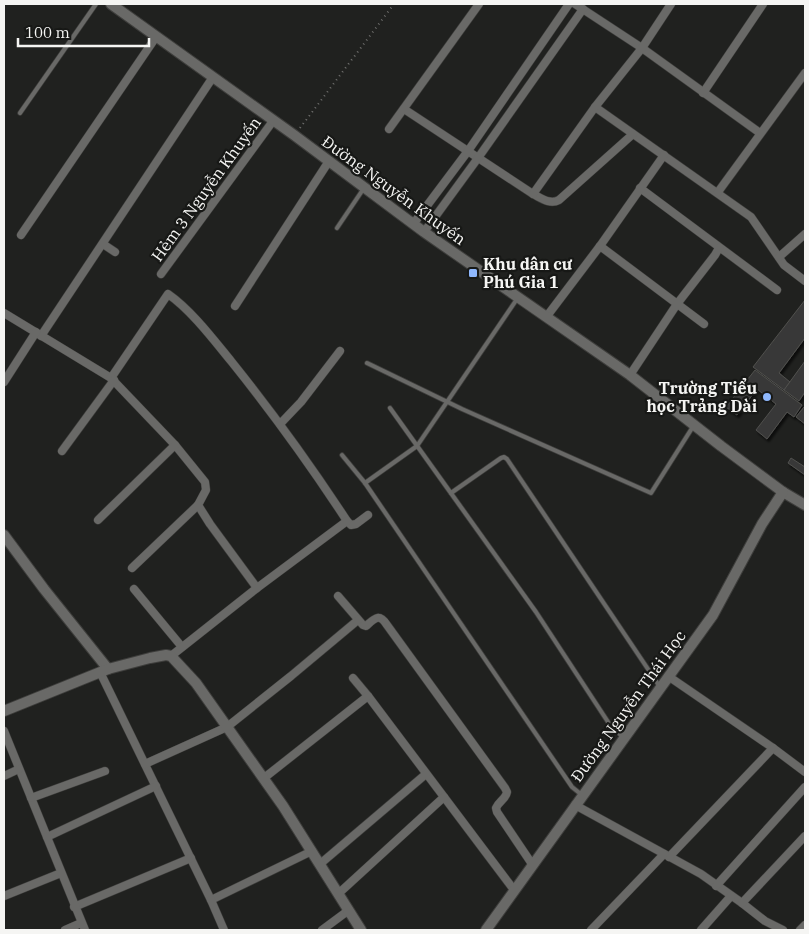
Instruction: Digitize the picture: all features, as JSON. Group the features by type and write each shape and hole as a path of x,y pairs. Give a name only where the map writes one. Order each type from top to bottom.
{"street":[{"name":"Đường Nguyễn Khuyến","path":"111,4 294,135 424,232 630,375 721,446 783,492 805,505"},
{"path":"389,129 480,4"},
{"path":"414,223 468,151 569,4"},
{"path":"575,4 642,48 760,133"},
{"path":"533,194 595,107 642,48 671,4"},
{"path":"703,93 763,4"},
{"path":"424,232 583,9"},
{"path":"21,235 156,36"},
{"path":"718,192 805,73"},
{"path":"4,382 103,244 212,77"},
{"path":"595,107 751,217 784,265 805,281"},
{"path":"404,109 533,194 550,203 559,200 633,134"},
{"name":"Hẻm 3 Nguyễn Khuyến","path":"162,274 273,121"},
{"path":"547,316 600,246 664,155"},
{"path":"235,306 328,161"},
{"path":"640,188 777,290"},
{"path":"779,258 805,234"},
{"path":"103,244 115,252"},
{"path":"600,246 704,324"},
{"path":"630,375 677,304 719,248"},
{"path":"62,451 113,379 168,294 178,301 214,340 261,398 317,475 347,522 351,525 356,524 368,515"},
{"path":"4,313 113,379 151,418 205,482 206,490 198,506 132,568"},
{"path":"280,424 301,402 340,351"},
{"path":"98,520 175,445"},
{"name":"Đường Nguyễn Thái Học","path":"486,930 712,614 762,524 783,492"},
{"path":"198,506 257,588"},
{"path":"171,656 257,588 347,522"},
{"path":"4,535 104,670 145,764 212,900 224,930"},
{"path":"134,589 182,647"},
{"path":"338,596 363,626 366,626 376,618 384,620 507,792 507,796 497,805 497,812 532,864"},
{"path":"145,764 227,727 358,620"},
{"path":"4,711 104,670 150,658 171,656 196,683 284,806 361,930"},
{"path":"668,676 805,772"},
{"path":"353,678 514,890"},
{"path":"264,778 368,696"},
{"path":"4,730 83,926 65,930"},
{"path":"590,930 773,748"},
{"path":"4,776 20,769"},
{"path":"31,798 105,771"},
{"path":"320,864 426,774"},
{"path":"47,837 156,786"},
{"path":"716,886 805,787"},
{"path":"338,894 444,797"},
{"path":"575,805 701,874 765,921 783,930"},
{"path":"742,903 805,836"},
{"path":"212,900 312,851"},
{"path":"74,906 191,858"},
{"path":"4,896 61,872"},
{"path":"701,930 731,896"},
{"path":"322,930 349,910"},
{"path":"800,930 805,925"}],"lane":[{"path":"20,113 96,4"},
{"path":"337,228 364,187"},
{"path":"365,483 417,446 518,297"},
{"path":"367,362 462,409 651,493 694,425"},
{"path":"390,408 536,612 610,725 624,738"},
{"path":"342,455 365,483 572,787 582,795"},
{"path":"451,493 501,458 507,459 660,687"}],"path":[{"path":"294,135 394,4"}],"building":[{"path":"805,300 805,338 779,373 790,382 784,390 753,367"},
{"path":"805,361 805,392 799,401 784,390"},
{"path":"755,370 802,405 794,417 787,412 767,439 756,430 776,404 757,389 737,415 726,407"},
{"path":"805,408 805,424 796,417"},
{"path":"791,458 805,467 805,475 788,463"}],"place":[{"name":"Khu dân cư Phú Gia 1","path":"473,273"},
{"name":"Trường Tiểu học Trảng Dài","path":"767,397"}]}
